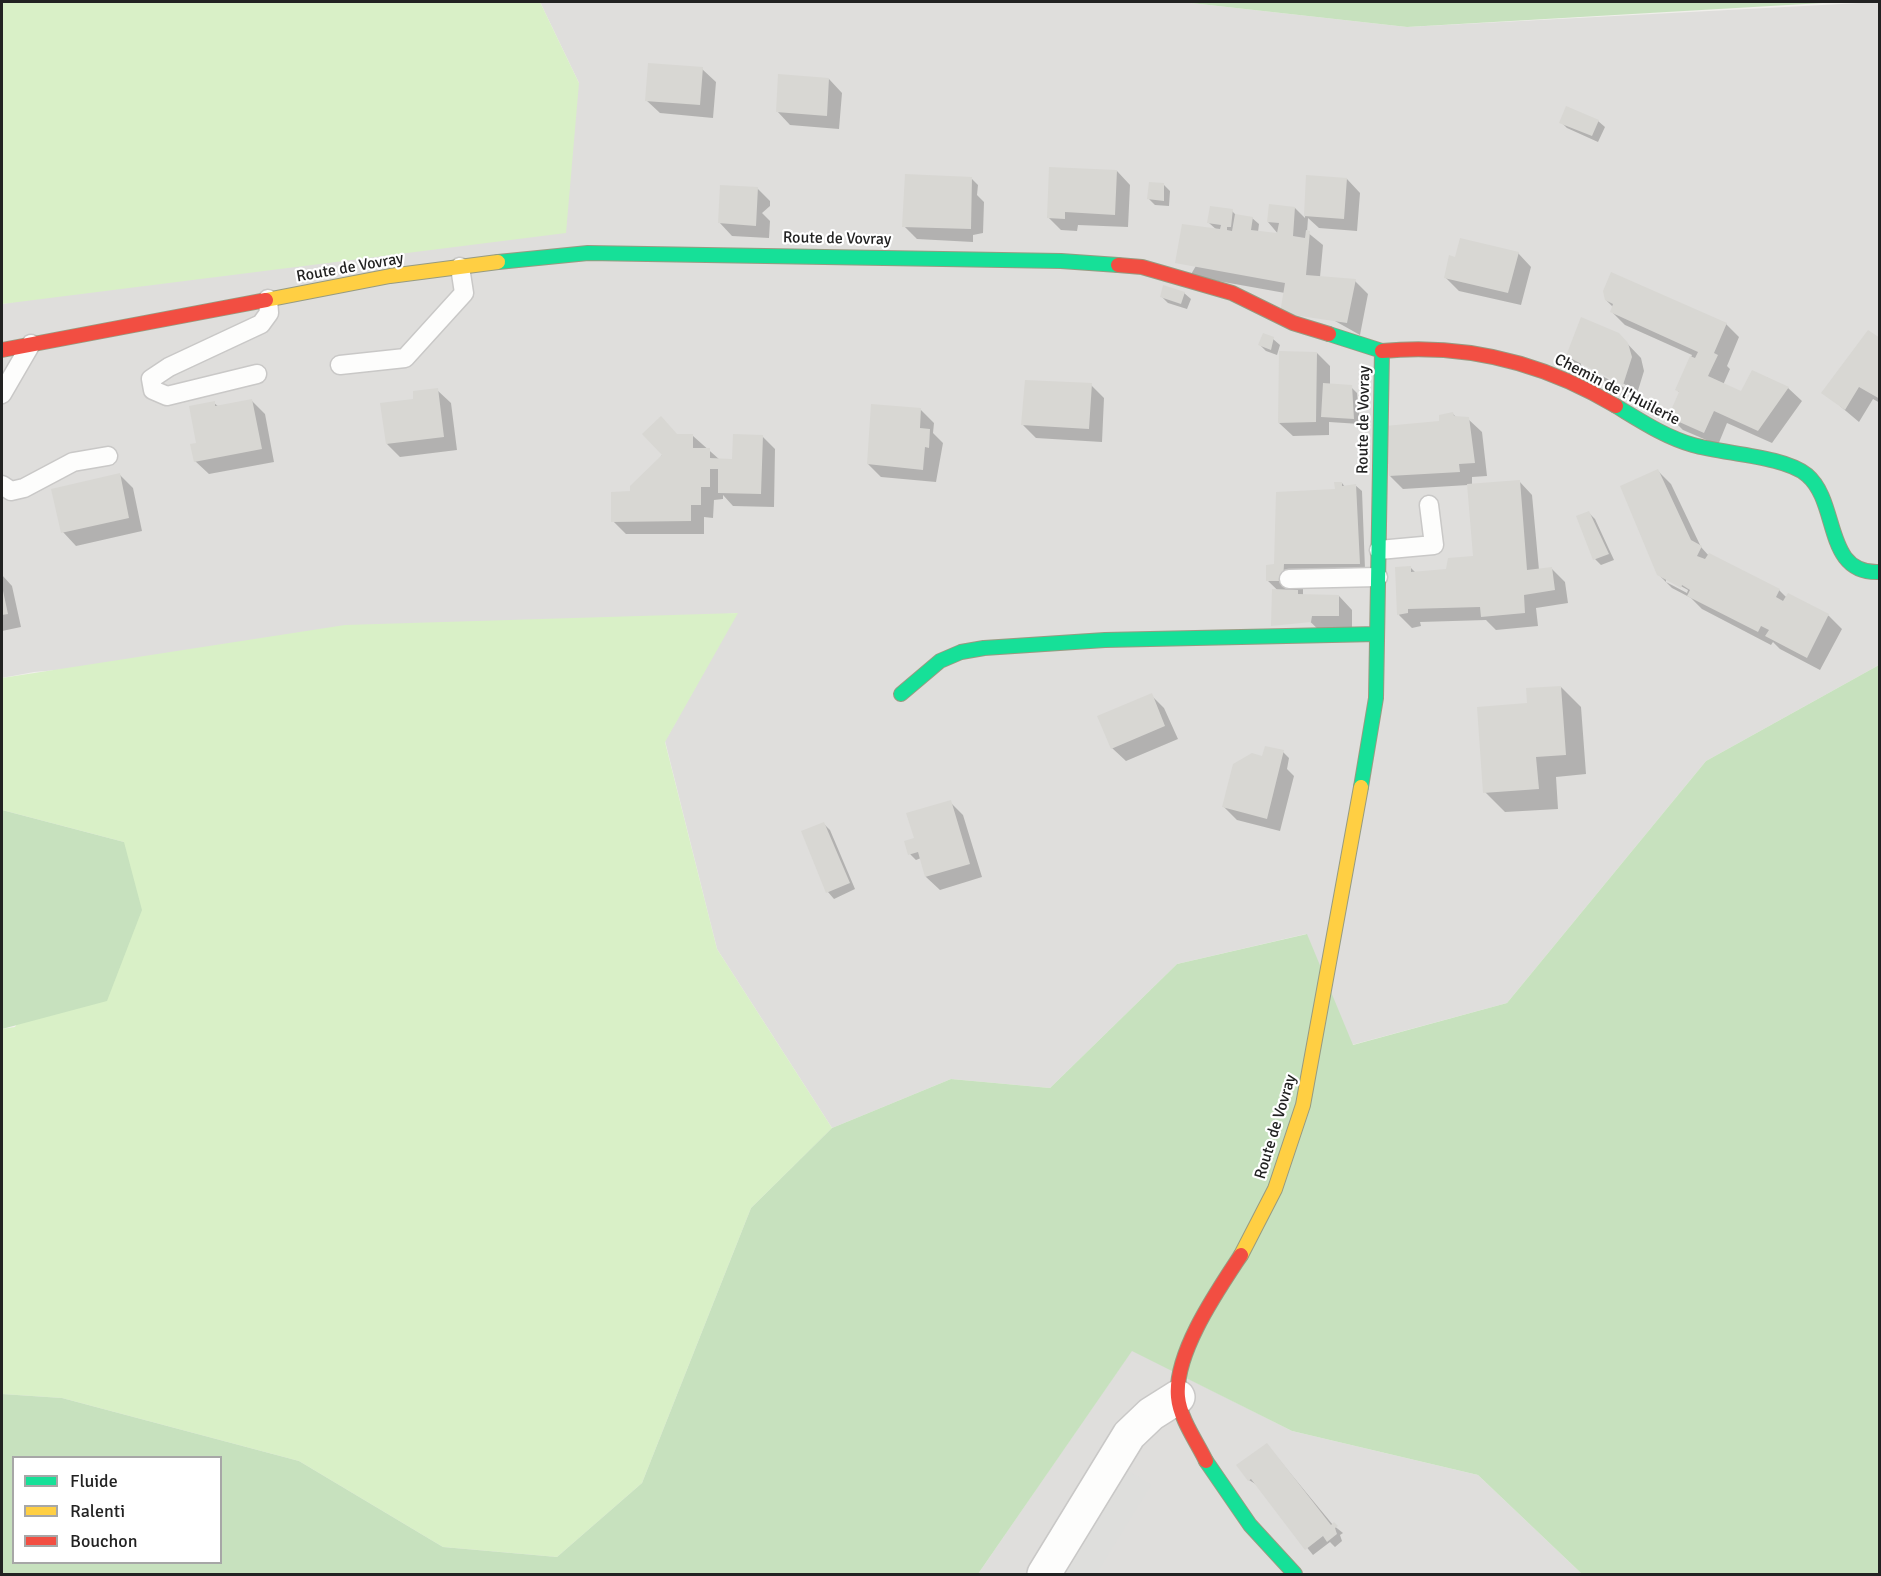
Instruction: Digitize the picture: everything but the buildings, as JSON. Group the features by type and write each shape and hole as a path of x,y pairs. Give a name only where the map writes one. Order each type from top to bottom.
{"street":[{"name":"Route de Vovray","path":"2,350 390,276 547,255 588,253 1095,262 1142,267 1232,293 1293,323 1382,351 1376,698 1303,1105 1275,1189 1247,1247 1208,1304 1191,1342 1181,1373 1178,1397 1184,1417 1210,1468 1250,1525 1295,1575"},
{"name":"Chemin de l'Huilerie","path":"1382,351 1411,347 1488,355 1534,366 1597,395 1674,439 1727,454 1791,465 1805,472 1822,493 1840,553 1848,564 1858,572 1871,574 1880,572"},
{"path":"901,694 940,661 962,652 984,648 1105,639 1377,634"},
{"path":"1044,1575 1129,1435 1151,1414 1178,1397"}],"lane":[{"path":"340,365 405,358 464,293 460,267"},
{"path":"257,374 167,396 153,390 151,379 169,367 261,324 269,313 268,299"},
{"path":"3,390 31,344"},
{"path":"2,485 11,492 24,488 73,462 108,456"},
{"path":"1378,550 1434,545 1429,505"},
{"path":"1289,579 1378,577"}],"shaded area":[{"path":"540,2 1182,2 1407,27 1879,2 1879,665 1706,761 1507,1003 1352,1045 1306,934 1177,964 1050,1088 951,1079 832,1128 717,949 665,741 737,613 34,672 2,678 2,304 25,300 579,83"},
{"path":"1132,1350 1292,1431 1478,1475 1582,1574 978,1574"},
{"path":"1105,1456 1151,1485 1096,1574 1032,1574"}],"green space":[{"path":"2,2 540,2 579,83 566,233 2,304"},
{"path":"1182,2 1840,2 1407,27"},
{"path":"738,613 665,742 717,949 832,1128 751,1208 642,1483 557,1557 443,1547 299,1461 62,1398 2,1394 2,1029 15,1027 124,842 2,810 2,678 345,625"},
{"path":"1879,665 1879,1574 1582,1574 1478,1475 1292,1431 1132,1351 978,1574 2,1574 2,1394 62,1398 299,1461 443,1547 557,1557 642,1483 751,1208 832,1128 951,1079 1050,1088 1177,964 1307,934 1353,1045 1507,1003 1706,761"},
{"path":"2,810 124,842 142,910 107,1001 2,1029"}],"traffic: fast":[{"path":"498,262 588,253 1061,261 1118,265"},
{"path":"1329,334 1382,351 1376,698 1361,787"},
{"path":"1616,406 1653,428 1683,442 1769,460 1797,469 1807,475 1817,487 1841,550 1849,562 1862,570 1880,572"},
{"path":"901,694 940,661 961,652 984,648 1105,640 1377,634"},
{"path":"1206,1461 1250,1525 1295,1574"}],"traffic: slow":[{"path":"266,300 390,276 498,262"},
{"path":"1241,1255 1275,1189 1303,1105 1361,787"}],"traffic: jam":[{"path":"1118,265 1142,267 1232,293 1293,323 1329,334"},
{"path":"2,350 266,300"},
{"path":"1382,351 1443,350 1503,359 1561,378 1616,406"},
{"path":"1206,1461 1182,1414 1178,1397 1179,1380 1183,1361 1199,1323 1241,1255"}]}
